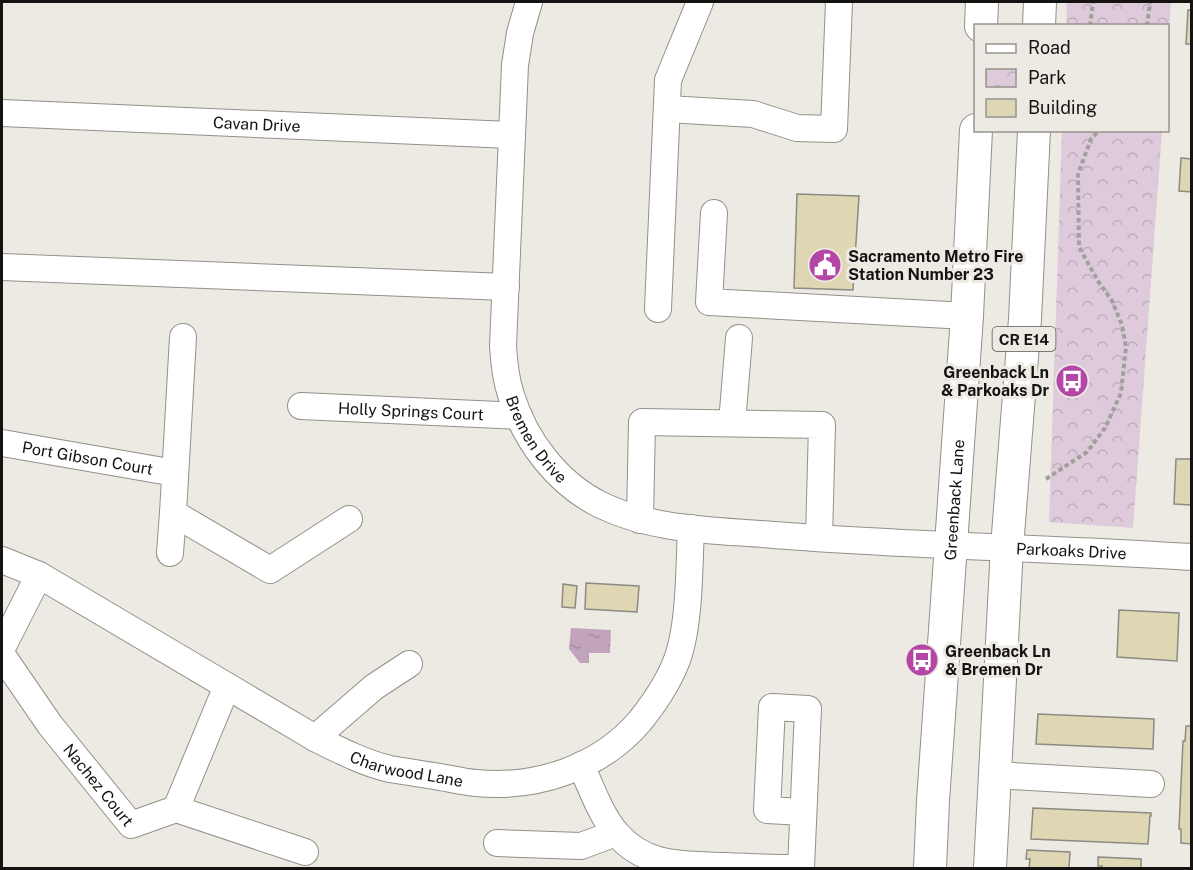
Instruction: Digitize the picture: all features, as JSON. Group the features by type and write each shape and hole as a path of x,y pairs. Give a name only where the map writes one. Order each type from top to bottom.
{"main road":[{"path":"981,24 982,2"},
{"path":"1039,24 1040,2"},
{"name":"Greenback Lane","path":"930,868 967,316 976,132"},
{"name":"CR E14","path":"990,868 1007,547 1025,319 1034,132"}],"street":[{"name":"Bremen Drive","path":"529,2 520,33 515,65 503,346 511,394 522,424 539,452 561,476 586,496 630,518 691,528 951,545"},
{"path":"658,309 668,80 700,2"},
{"path":"667,109 753,114 797,128 834,129 839,2"},
{"name":"Cavan Drive","path":"2,113 512,135"},
{"path":"714,213 709,302 967,316"},
{"path":"2,267 506,287"},
{"name":"Port Gibson Court","path":"170,553 183,337"},
{"path":"732,423 739,338"},
{"name":"Holly Springs Court","path":"301,406 519,416"},
{"path":"640,520 642,422 822,425 819,538"},
{"name":"Port Gibson Court","path":"2,443 175,472"},
{"path":"173,513 270,570 350,519"},
{"name":"Charwood Lane","path":"2,560 39,575 315,738 352,756 389,768 476,783 514,784 548,778 572,770 607,752 631,731 652,706 669,678 679,654 685,623 691,528"},
{"name":"Parkoaks Drive","path":"951,545 1191,557"},
{"path":"2,648 39,575"},
{"name":"Nachez Court","path":"2,655 50,725 131,825 176,809"},
{"path":"315,738 374,687 409,664"},
{"path":"227,686 176,809 305,852"},
{"path":"581,765 606,817 616,833 633,850 674,864 793,868"},
{"path":"994,775 1151,784"},
{"path":"801,868 803,812"},
{"path":"497,843 581,846 616,833"}],"path":[{"path":"1090,24 1093,2"},
{"path":"1147,24 1150,2"},
{"path":"1046,479 1087,452 1106,428 1121,393 1126,347 1122,325 1112,301 1079,247 1078,174 1091,139 1097,132"}],"green space":[{"path":"1067,2 1171,2 1169,33 1169,24 1066,24"},
{"path":"1062,132 1162,132 1133,528 1049,522"}],"water":[{"path":"571,628 611,630 610,653 589,653 589,663 580,663 569,649"}],"building":[{"path":"1188,10 1192,10 1192,44 1186,44"},
{"path":"1181,158 1192,159 1192,192 1179,191"},
{"name":"Sacramento Metro Fire Station Number 23","path":"797,194 859,196 853,290 794,288"},
{"path":"1176,459 1192,459 1192,505 1174,504"},
{"path":"586,583 639,586 637,612 585,609"},
{"path":"563,584 577,586 575,608 562,607"},
{"path":"1119,610 1179,613 1177,661 1117,657"},
{"path":"1038,714 1154,719 1153,749 1036,744"},
{"path":"1186,726 1192,726 1192,844 1181,843 1181,829 1179,829 1183,741 1185,741"},
{"path":"1033,808 1151,813 1148,844 1031,839"},
{"path":"1027,850 1070,852 1069,868 1029,868 1030,859 1026,859"},
{"path":"1098,857 1141,859 1141,868 1102,868 1098,866"}],"place":[{"name":"Sacramento Metro Fire Station Number 23","path":"825,265"},
{"name":"Greenback Ln & Parkoaks Dr","path":"1072,381"},
{"name":"Greenback Ln & Bremen Dr","path":"922,660"}]}
